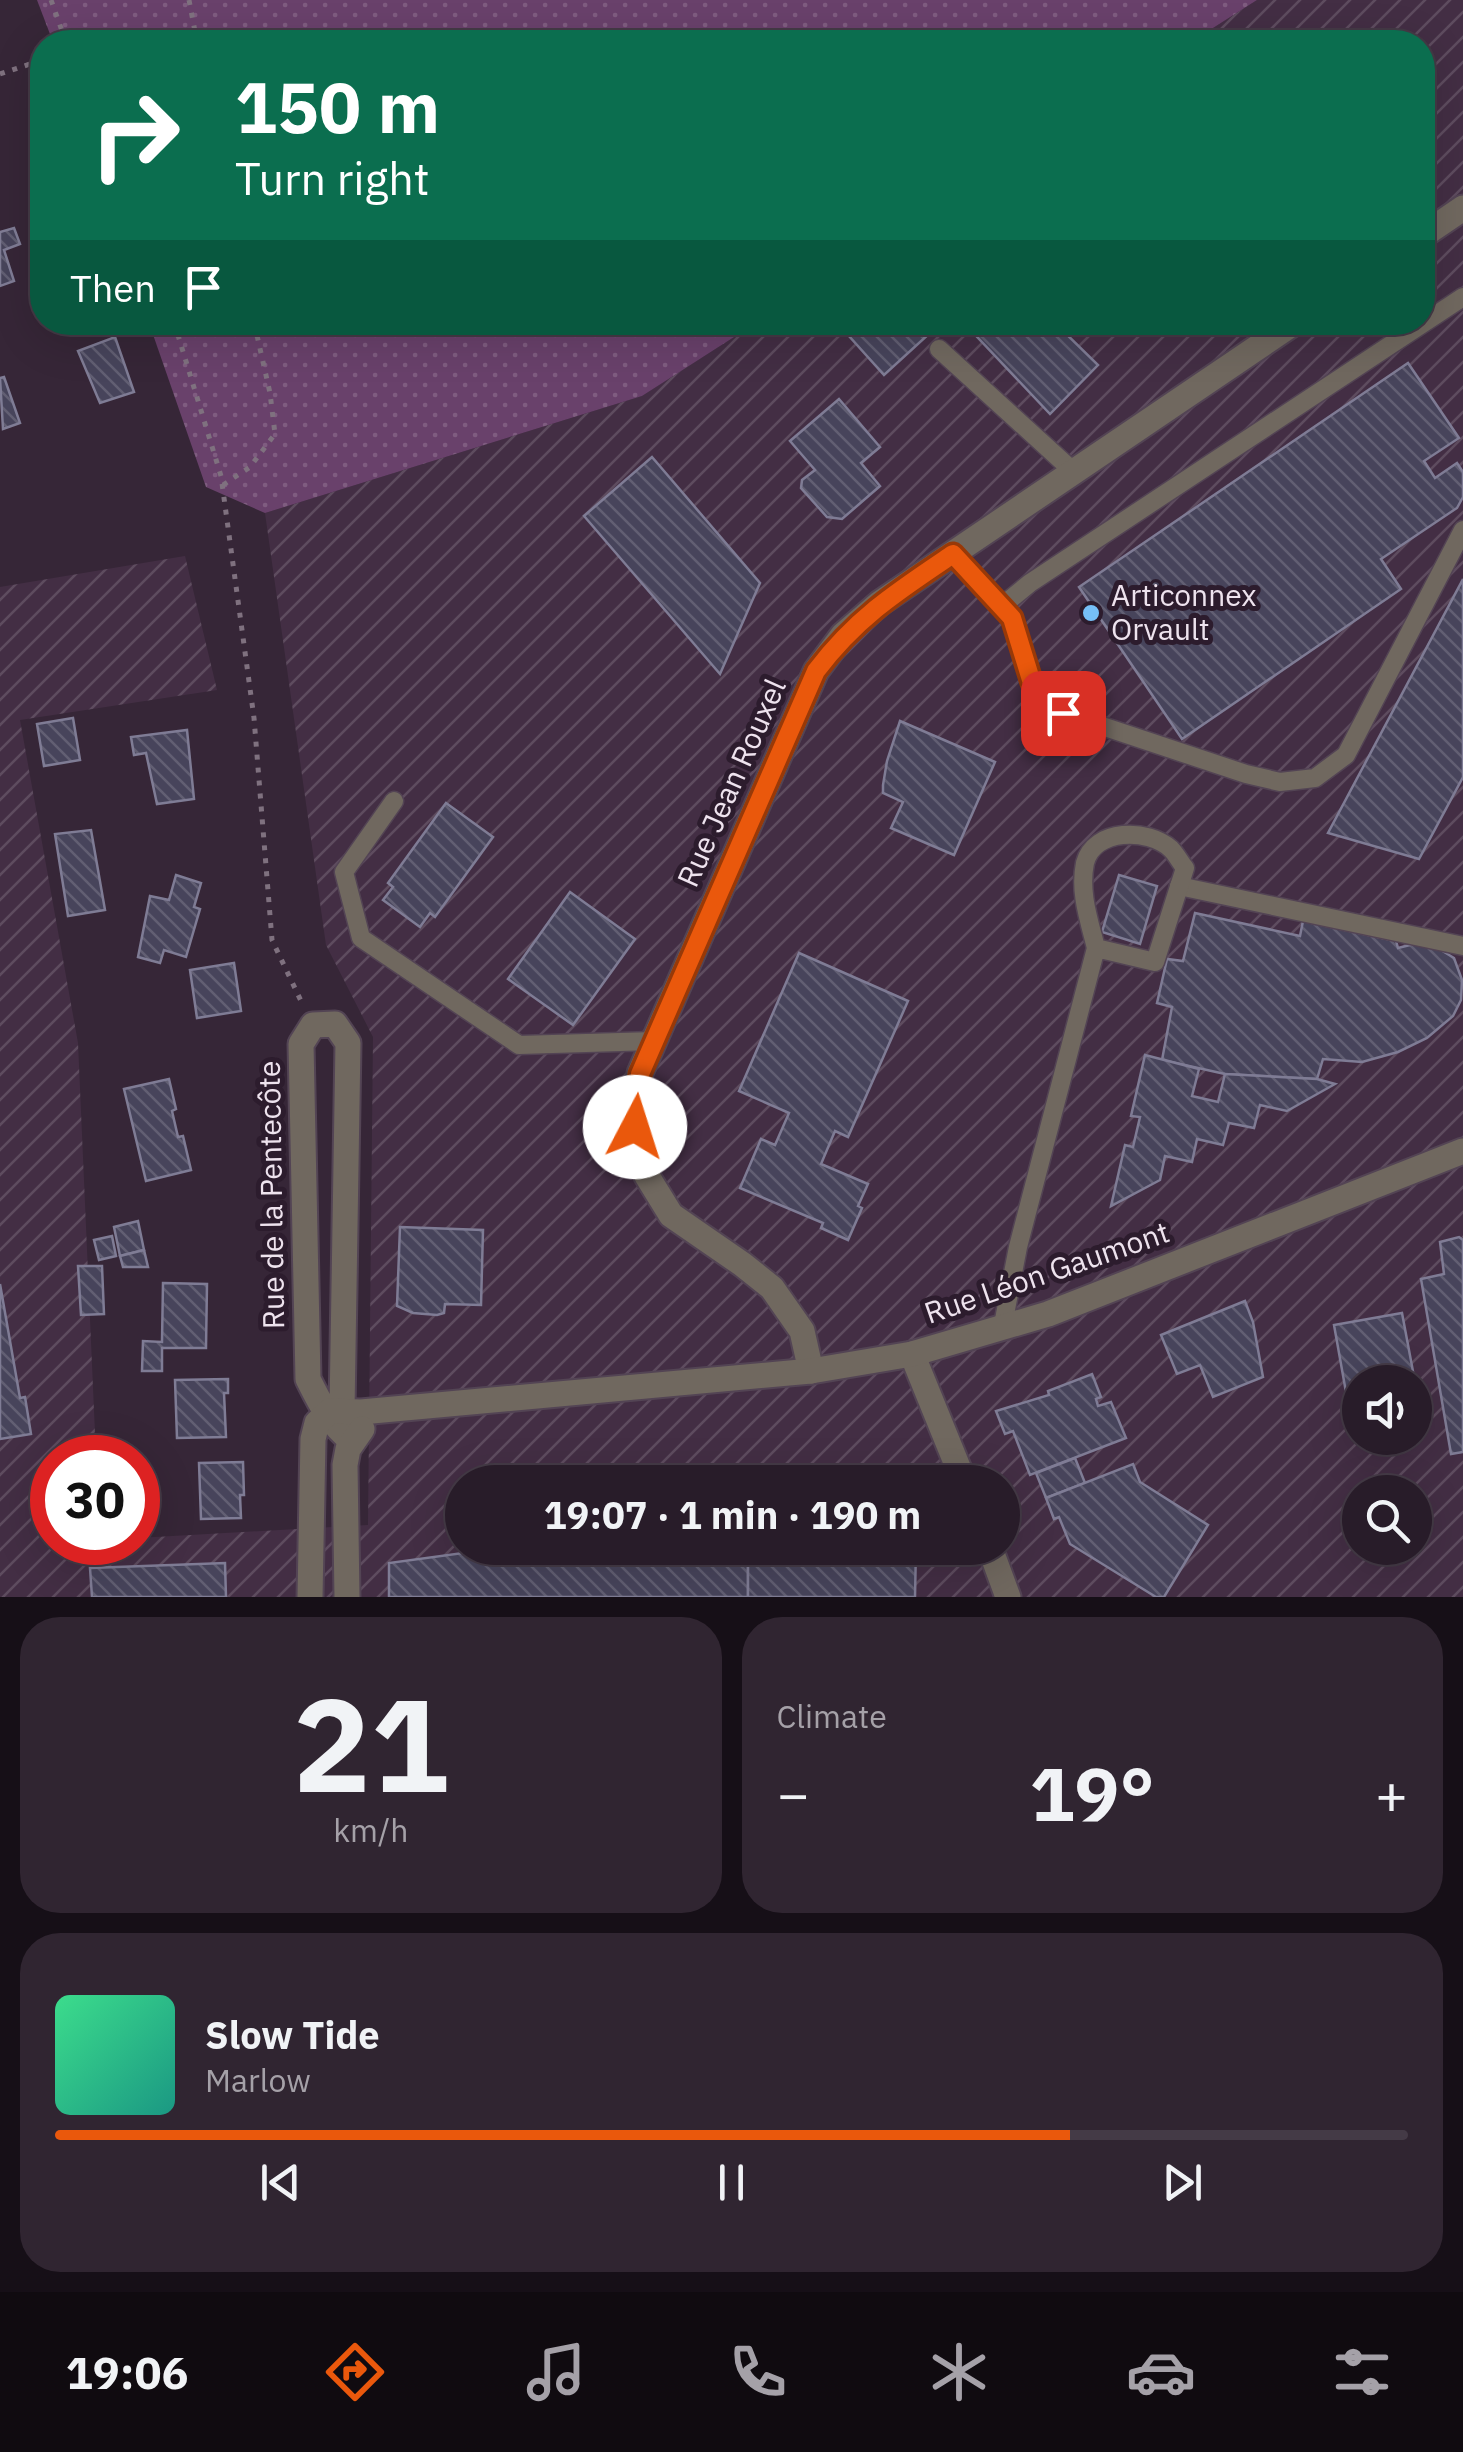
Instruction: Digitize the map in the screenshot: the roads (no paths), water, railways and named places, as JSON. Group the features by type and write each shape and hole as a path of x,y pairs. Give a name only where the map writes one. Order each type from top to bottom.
{"street":[{"path":"1435,227 1463,208"},
{"name":"Rue Jean Rouxel","path":"811,1371 802,1331 772,1288 671,1216 647,1176 635,1127 640,1074 816,671 844,635 880,603 1275,335"},
{"name":"Rue de la Pentecôte","path":"334,1024 348,1044 334,1412 308,1379 301,1044 313,1025 334,1024"},
{"name":"Rue Léon Gaumont","path":"334,1412 811,1371 912,1354 1002,1330 1463,1151"},
{"path":"912,1354 957,1465"},
{"path":"350,1445 365,1426 396,1408"},
{"path":"310,1597 313,1438 317,1423 334,1412 350,1445 347,1597"},
{"path":"996,1565 1008,1597"}],"lane":[{"path":"1435,316 1463,298"},
{"path":"1007,612 1030,582 1407,335"},
{"path":"939,348 1074,472"},
{"path":"953,554 1007,612 1032,683 1063,713 1246,774 1297,782 1315,778 1346,754 1463,530"},
{"path":"394,801 344,872 361,938 519,1045 654,1041"},
{"path":"1002,1330 1018,1247 1096,948 1083,893 1086,860 1096,844 1115,836 1146,836 1170,848 1184,868 1155,962 1096,948"},
{"path":"1179,886 1463,946"}],"place":[{"name":"Articonnex Orvault","path":"1091,613"}]}
